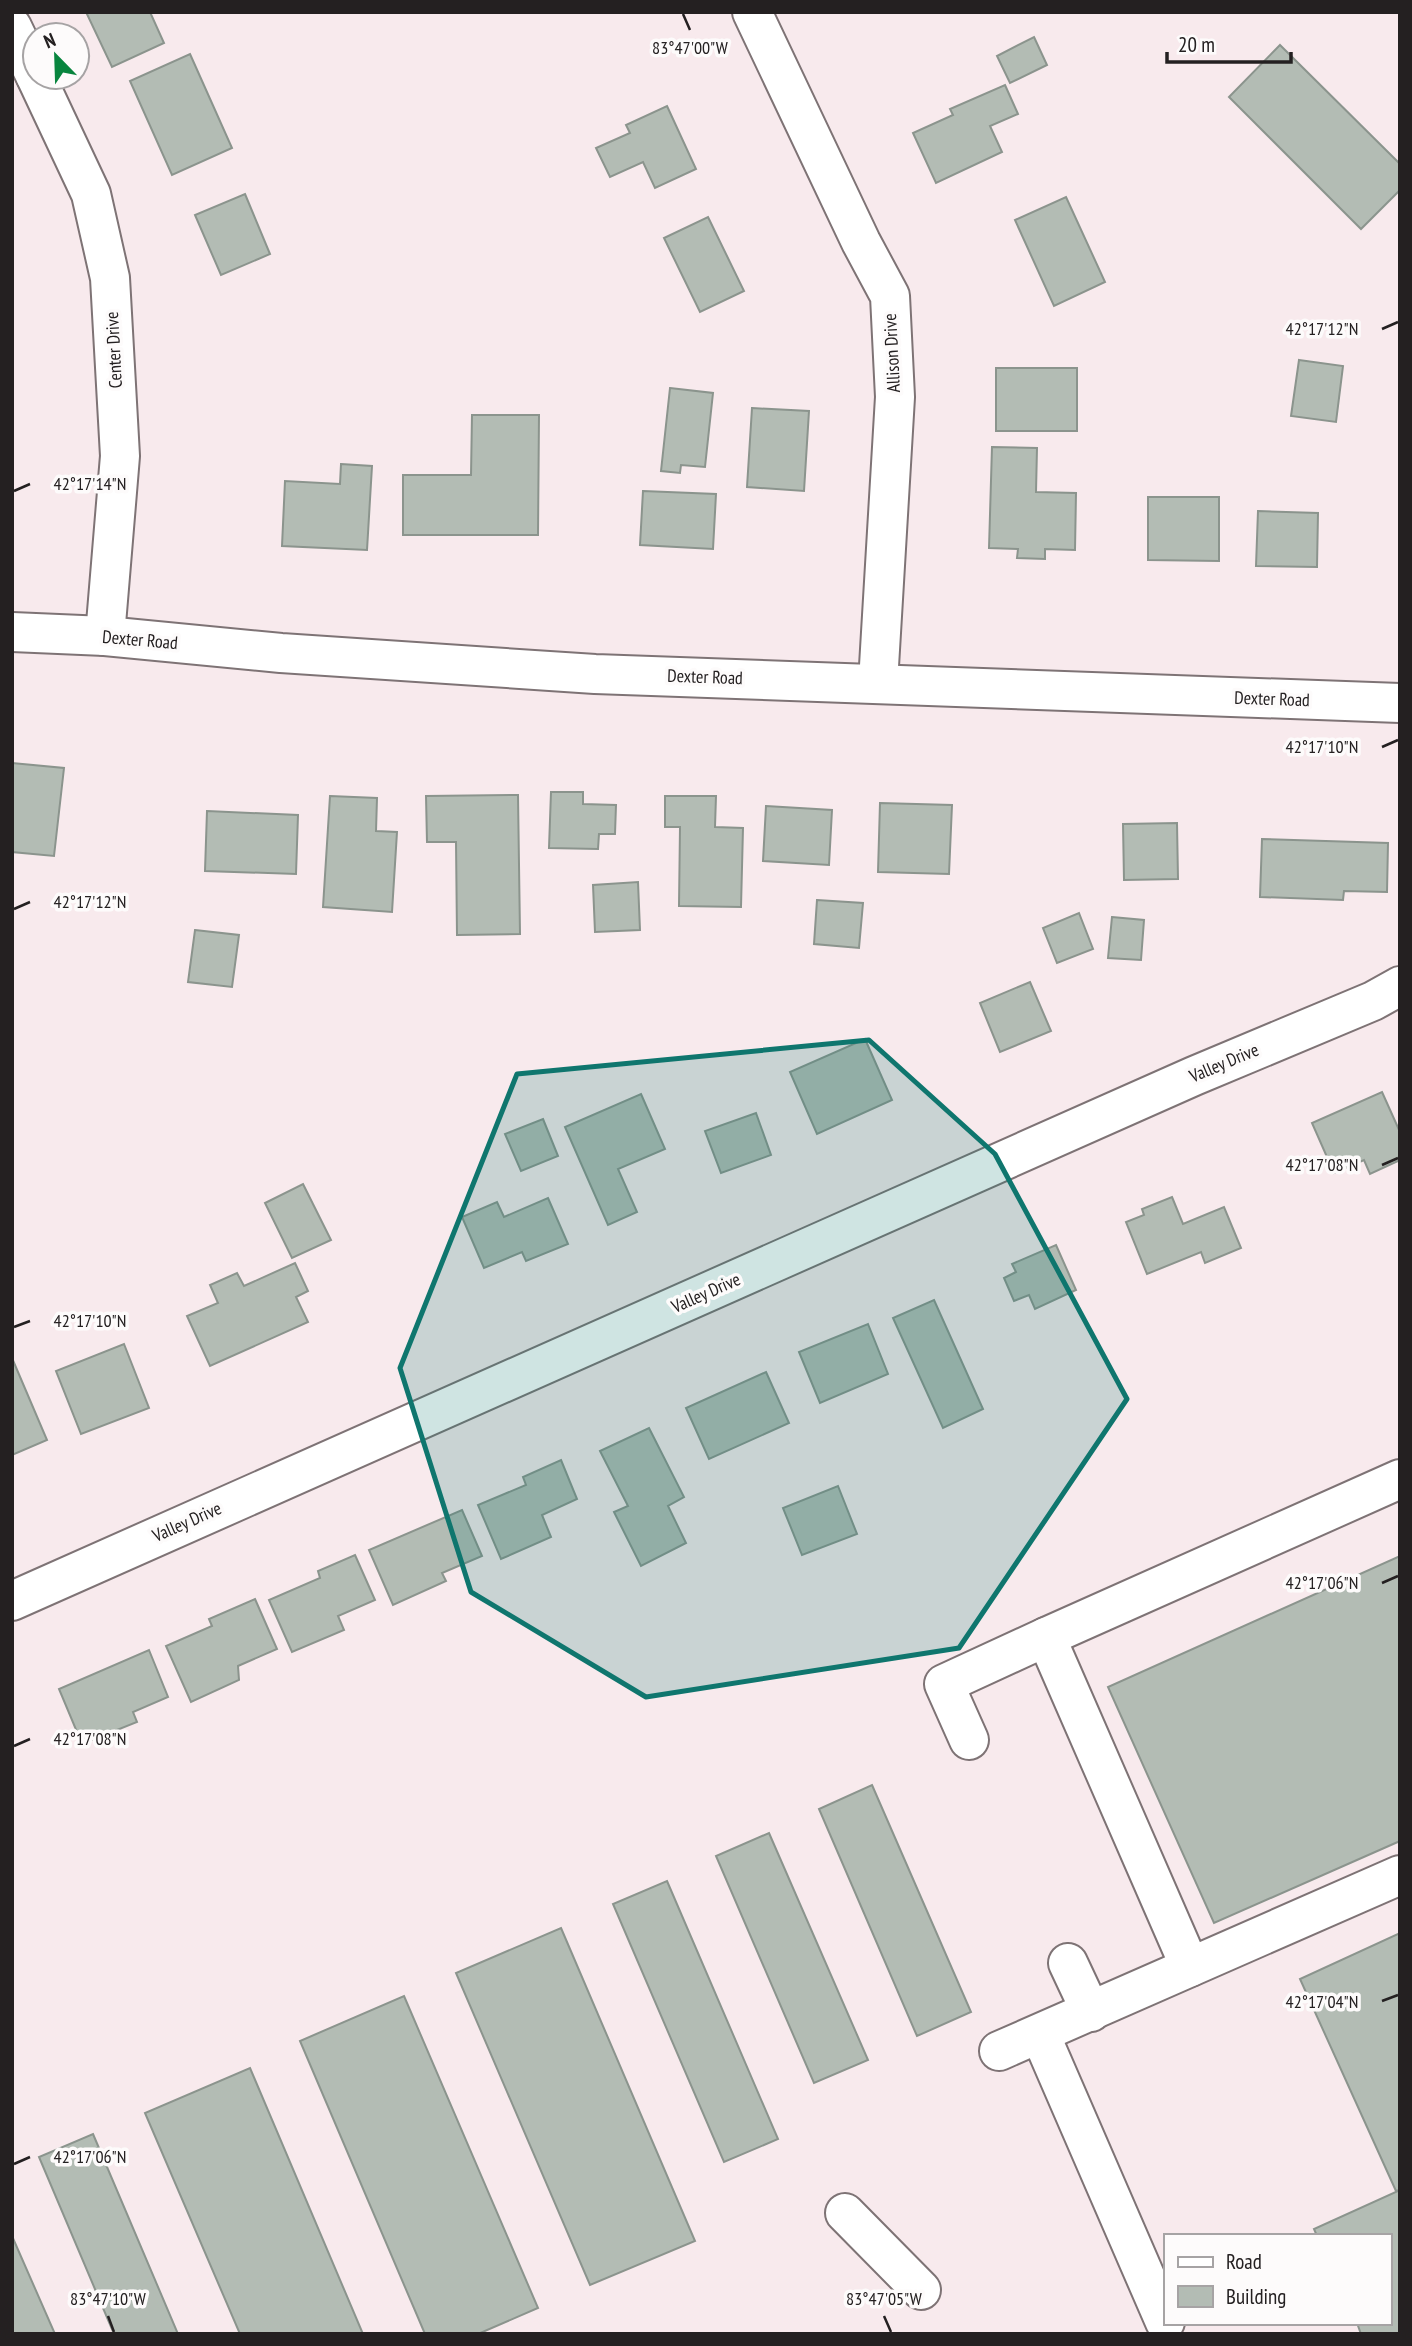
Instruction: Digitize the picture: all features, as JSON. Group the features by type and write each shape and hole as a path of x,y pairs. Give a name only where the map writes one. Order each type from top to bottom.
{"street":[{"name":"Allison Drive","path":"752,12 861,242 890,296 895,397 878,683"},
{"name":"Center Drive","path":"12,27 21,46"},
{"name":"Center Drive","path":"42,91 90,194 110,278 120,456 105,636"},
{"name":"Dexter Road","path":"12,632 105,636 281,653 595,674 1400,703"},
{"name":"Valley Drive","path":"12,1601 1194,1076 1373,1002 1400,986"},
{"path":"969,1740 944,1684 1400,1479"},
{"path":"1046,1637 1191,1967"},
{"path":"999,2052 1400,1875"},
{"path":"1068,1963 1091,2012"},
{"path":"1040,2034 1164,2318"},
{"path":"845,2213 921,2290"}],"highlighted area":[{"path":"869,1040 995,1154 1127,1399 959,1648 646,1697 471,1592 400,1368 517,1074"}],"building":[{"path":"86,12 150,12 164,43 112,67"},
{"path":"1034,37 1047,65 1010,83 997,56"},
{"path":"1280,45 1400,164 1400,190 1361,229 1229,97"},
{"path":"190,54 232,148 172,175 130,81"},
{"path":"1005,85 1018,114 990,126 1002,152 936,183 913,133 953,115 950,109"},
{"path":"667,106 696,169 655,188 643,162 610,177 596,148 630,133 626,125"},
{"path":"245,194 270,254 221,275 195,215"},
{"path":"1066,197 1105,282 1054,306 1015,220"},
{"path":"708,217 744,291 700,312 664,238"},
{"path":"1299,360 1343,366 1336,422 1291,416"},
{"path":"996,368 1077,368 1077,431 996,431"},
{"path":"670,388 713,393 705,467 681,465 680,473 661,471"},
{"path":"752,408 809,411 804,491 747,487"},
{"path":"472,415 539,415 538,535 403,535 403,475 471,475"},
{"path":"992,447 1037,448 1036,492 1076,493 1075,550 1045,549 1045,559 1017,558 1018,549 989,548"},
{"path":"341,464 372,466 367,550 282,546 285,481 340,484"},
{"path":"643,491 716,494 713,549 640,545"},
{"path":"1148,497 1219,497 1219,561 1148,560"},
{"path":"1258,511 1318,513 1317,567 1256,566"},
{"path":"12,763 64,768 54,856 12,852"},
{"path":"551,792 583,792 583,804 616,805 615,834 599,834 598,849 549,848"},
{"path":"518,795 520,934 457,935 456,842 427,842 426,796"},
{"path":"330,796 377,798 376,831 397,832 392,912 323,907"},
{"path":"665,796 716,796 715,827 743,828 741,907 679,906 680,827 665,827"},
{"path":"880,803 952,805 949,874 878,872"},
{"path":"766,806 832,810 829,865 763,861"},
{"path":"207,811 298,815 296,874 205,871"},
{"path":"1177,823 1178,879 1124,880 1123,824"},
{"path":"1262,839 1388,843 1387,892 1344,891 1343,900 1260,897"},
{"path":"638,882 640,930 595,932 593,885"},
{"path":"817,900 863,903 859,948 814,944"},
{"path":"1079,913 1093,949 1057,963 1043,928"},
{"path":"1112,917 1144,920 1141,960 1108,958"},
{"path":"195,930 239,935 232,987 188,982"},
{"path":"1030,982 1051,1031 1000,1052 980,1003"},
{"path":"865,1039 892,1100 817,1134 790,1072"},
{"path":"1382,1092 1400,1132 1400,1160 1370,1174 1364,1160 1334,1173 1312,1123"},
{"path":"641,1094 665,1149 618,1169 637,1212 608,1225 565,1127"},
{"path":"756,1113 771,1155 721,1173 705,1131"},
{"path":"543,1119 558,1156 521,1171 505,1134"},
{"path":"303,1184 331,1240 292,1258 265,1203"},
{"path":"1172,1197 1183,1224 1224,1207 1241,1248 1205,1263 1201,1252 1147,1274 1126,1222 1144,1215 1142,1209"},
{"path":"548,1198 568,1244 526,1261 522,1252 484,1268 462,1217 497,1202 504,1217"},
{"path":"1056,1245 1076,1290 1035,1309 1029,1295 1014,1301 1004,1278 1016,1272 1012,1264"},
{"path":"295,1263 308,1291 296,1297 308,1322 210,1366 187,1316 218,1303 210,1285 237,1273 244,1286"},
{"path":"934,1300 983,1409 943,1428 893,1318"},
{"path":"868,1324 888,1374 820,1403 799,1352"},
{"path":"124,1344 149,1408 81,1434 56,1371"},
{"path":"12,1358 47,1440 12,1455"},
{"path":"766,1372 789,1423 709,1459 686,1408"},
{"path":"649,1428 684,1497 668,1506 686,1543 641,1566 614,1512 628,1506 600,1451"},
{"path":"561,1460 577,1499 542,1515 551,1537 501,1559 478,1505 526,1485 523,1477"},
{"path":"838,1486 857,1534 802,1555 783,1508"},
{"path":"462,1510 482,1556 442,1573 446,1581 393,1605 369,1550"},
{"path":"355,1555 375,1600 338,1616 344,1630 292,1652 269,1600 320,1578 318,1571"},
{"path":"1400,1556 1400,1841 1214,1923 1108,1687"},
{"path":"255,1599 277,1649 238,1666 239,1680 191,1702 166,1646 212,1626 209,1619"},
{"path":"149,1650 168,1697 133,1712 137,1722 82,1744 59,1689"},
{"path":"872,1785 971,2012 917,2036 819,1809"},
{"path":"769,1833 868,2060 814,2083 716,1856"},
{"path":"667,1881 778,2139 724,2162 613,1904"},
{"path":"561,1928 695,2241 590,2285 456,1973"},
{"path":"1400,1933 1400,2190 1396,2191 1300,1979"},
{"path":"404,1996 538,2308 478,2334 425,2334 300,2041"},
{"path":"250,2068 363,2334 240,2334 145,2113"},
{"path":"93,2134 178,2334 114,2334 39,2157"},
{"path":"1400,2190 1400,2334 1361,2334 1358,2325 1391,2325 1391,2234 1316,2234 1314,2229"},
{"path":"12,2236 55,2334 12,2334"}]}
